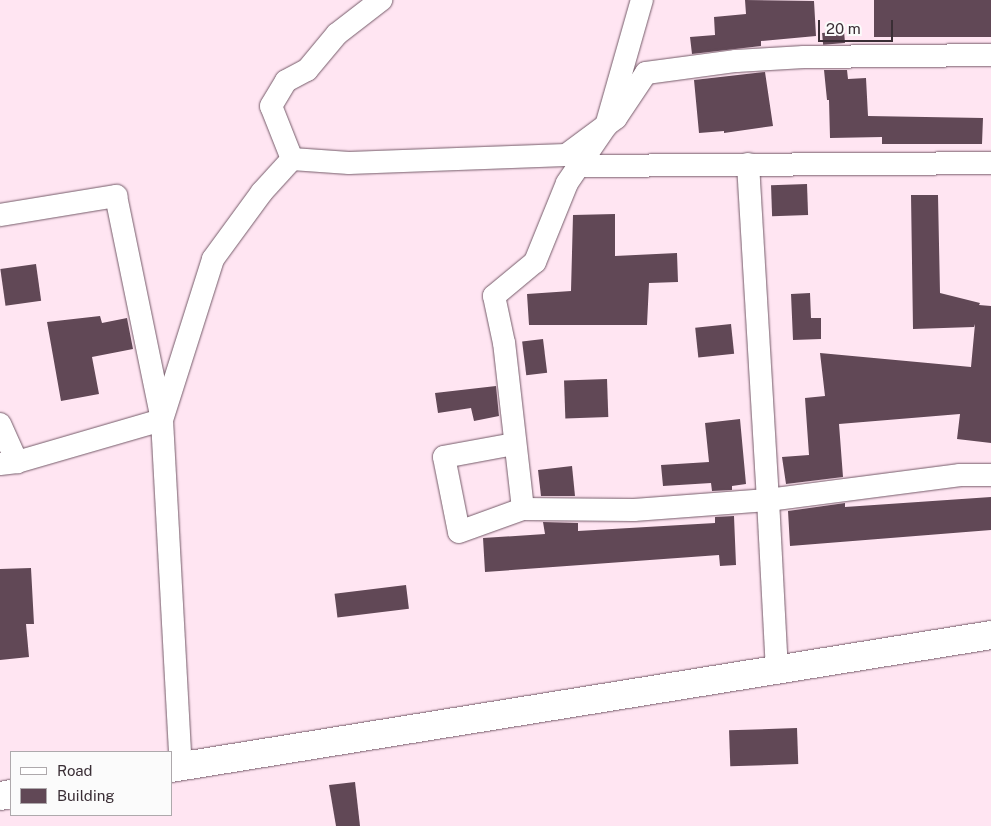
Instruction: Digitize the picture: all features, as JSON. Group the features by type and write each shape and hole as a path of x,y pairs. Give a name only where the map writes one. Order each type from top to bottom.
{"main road":[{"path":"176,767 991,635"}],"street":[{"path":"292,159 271,106 286,81 307,70 337,34 381,0"},
{"path":"523,509 514,444 504,343 494,296 535,262 567,183 606,126 642,0"},
{"path":"292,159 349,163 566,155 616,118 646,73 736,61 804,57 991,55"},
{"path":"162,420 213,259 262,192 292,159"},
{"path":"579,166 991,163"},
{"path":"748,164 776,670"},
{"path":"0,215 116,196 162,420 176,767"},
{"path":"0,424 9,463 162,420"},
{"path":"514,444 444,457 459,532 523,509 634,510 768,500 960,475 991,475"}],"building":[{"path":"745,0 814,1 816,36 761,41 761,46 692,54 690,37 715,35 714,17 746,14"},
{"path":"874,0 991,0 991,37 874,37"},
{"path":"844,31 845,43 823,45 822,33"},
{"path":"824,70 847,70 848,79 866,78 868,116 983,118 982,144 882,144 882,137 830,138 829,100 827,100"},
{"path":"765,72 773,126 724,133 724,131 699,133 694,80"},
{"path":"807,184 808,215 772,216 771,185"},
{"path":"911,195 938,195 940,293 980,303 979,305 991,306 991,443 957,439 960,414 839,424 843,477 786,484 782,457 809,455 805,398 825,396 820,353 971,367 975,324 974,327 913,329"},
{"path":"615,214 615,256 677,253 678,282 649,283 647,325 529,325 527,294 571,291 573,215"},
{"path":"36,264 41,301 5,306 0,269"},
{"path":"810,293 811,318 821,318 821,339 793,340 791,294"},
{"path":"100,316 102,323 127,318 133,349 92,357 99,394 61,401 47,322"},
{"path":"731,324 734,354 698,358 695,328"},
{"path":"543,339 547,373 526,375 522,342"},
{"path":"607,379 608,417 565,418 564,381"},
{"path":"496,386 499,416 474,421 471,408 438,413 435,393"},
{"path":"740,419 746,484 732,486 732,490 712,491 711,483 663,486 661,465 709,462 705,423"},
{"path":"572,466 575,496 541,496 538,470"},
{"path":"991,497 991,530 790,546 788,511 845,503 845,507"},
{"path":"734,516 736,565 720,566 719,555 485,572 483,538 545,534 543,522 578,523 578,531 715,523 715,517"},
{"path":"31,568 34,624 26,624 29,657 0,660 0,569"},
{"path":"406,585 409,609 337,618 335,594"},
{"path":"797,728 798,764 730,766 729,730"},
{"path":"355,782 360,826 336,826 329,785"}]}
